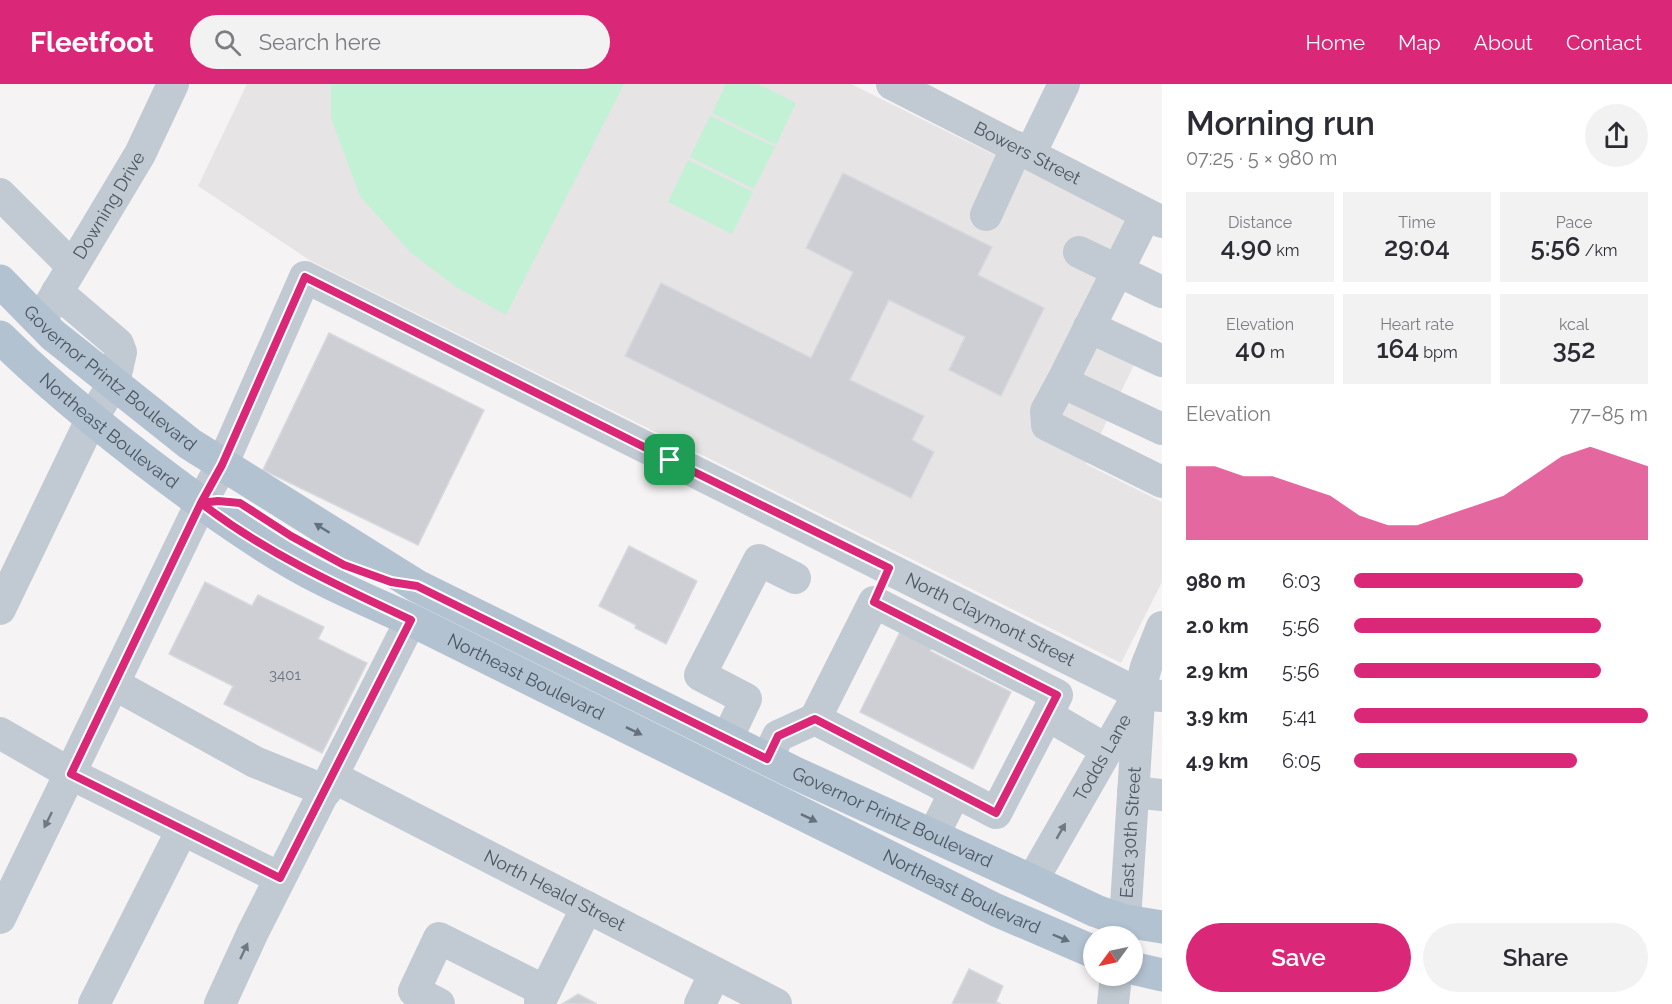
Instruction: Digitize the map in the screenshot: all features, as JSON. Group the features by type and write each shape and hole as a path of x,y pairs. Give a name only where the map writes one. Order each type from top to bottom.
{"main road":[{"name":"Governor Printz Boulevard","path":"0,282 39,322 72,351 190,444 417,586 767,759 1096,911 1121,926"},
{"name":"Northeast Boulevard","path":"0,337 26,363 92,420 167,480 219,516 318,577 411,620 996,910 1083,947"},
{"path":"201,503 218,501 240,503 291,536 344,565 391,582 417,586"},
{"path":"1143,928 1162,927"},
{"path":"1143,971 1162,975"}],"street":[{"name":"Downing Drive","path":"39,322 140,154 173,84"},
{"name":"Bowers Street","path":"892,84 1154,218"},
{"path":"986,215 1064,84"},
{"path":"0,194 118,344 121,352 114,383 92,420 0,609"},
{"path":"1154,218 1117,271 1046,411 1047,425 1162,482"},
{"path":"1079,252 1162,292"},
{"name":"North Claymont Street","path":"222,465 305,277 980,614 1151,695"},
{"path":"1089,327 1162,361"},
{"path":"1062,381 1162,429"},
{"path":"0,918 201,503 222,465"},
{"path":"727,739 746,699 700,675 759,560 804,582 817,532"},
{"path":"767,759 778,736 815,719 889,568"},
{"path":"815,719 996,813 1047,715 1057,695 874,602"},
{"path":"964,647 980,614"},
{"path":"220,1004 280,878 411,620"},
{"name":"Todds Lane","path":"1032,881 1107,750 1151,695 1146,667 1162,627"},
{"path":"689,720 708,679"},
{"name":"North Heald Street","path":"114,684 255,762 329,784 587,908 776,1004"},
{"name":"East 30th Street","path":"1124,926 1148,793 1151,695"},
{"path":"1047,715 1107,750"},
{"path":"0,734 71,774 280,878"},
{"path":"933,836 955,792"},
{"path":"94,1004 182,830"},
{"path":"439,1004 414,991 439,938 543,996 587,908"},
{"path":"699,1004 715,973"},
{"path":"1113,1004 1115,986"}],"shaded area":[{"path":"247,84 851,84 1140,227 1098,313 1148,336 1086,464 1162,502 1162,582 1121,663 311,261 198,186"}],"green space":[{"path":"331,84 624,84 506,315 456,287 410,252 360,196 331,118"},
{"path":"726,84 758,84 796,103 776,145 712,113"},
{"path":"710,116 775,147 754,189 690,157"},
{"path":"688,160 753,192 732,234 668,202"}],"building":[{"path":"843,173 992,247 978,275 1044,308 1001,396 949,370 965,337 889,300 850,380 924,416 912,440 934,452 911,498 625,356 661,283 811,358 853,272 806,248"},
{"path":"329,333 484,410 418,545 263,470"},
{"path":"629,546 697,581 666,644 599,606"},
{"path":"205,582 252,606 258,595 324,627 318,639 367,663 322,753 224,704 233,686 169,654"},
{"path":"901,630 933,646 930,651 1011,692 973,769 860,712"},
{"path":"969,969 1003,986 996,1002 1001,1004 952,1004"},
{"path":"578,994 597,1004 562,1004"}],"route":[{"path":"670,460 305,277 222,465 201,503 71,774 280,878 411,620 318,577 201,503 218,501 240,503 291,536 344,565 391,582 417,586 767,759 778,736 815,719 996,813 1057,695 874,602 889,568 670,460"}]}
